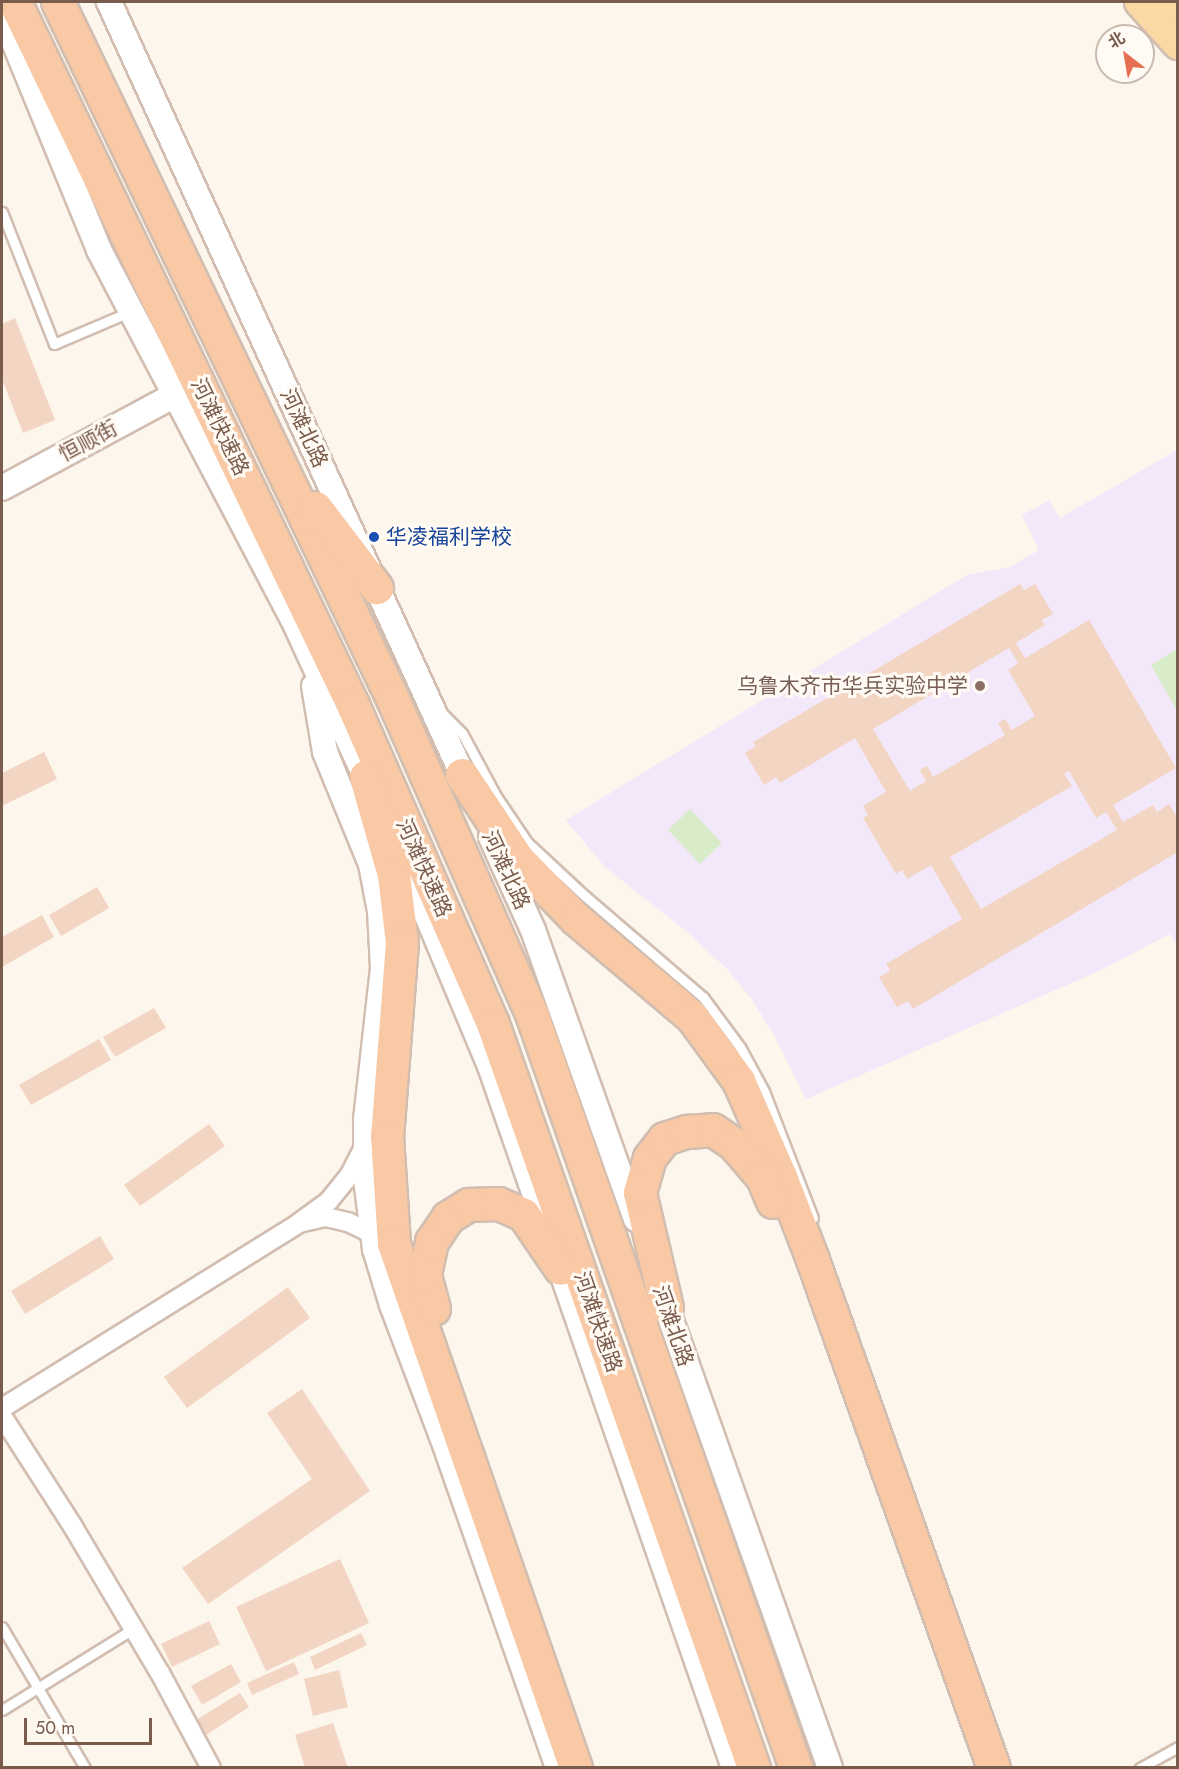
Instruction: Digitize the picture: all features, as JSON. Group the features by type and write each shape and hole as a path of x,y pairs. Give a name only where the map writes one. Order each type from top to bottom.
{"highway":[{"name":"河滩快速路","path":"15,2 353,705 493,1024 754,1767"},
{"name":"河滩快速路","path":"58,2 393,699 532,1017 796,1767"},
{"path":"83,2 109,108"},
{"path":"220,429 292,617"},
{"path":"277,457 377,588"},
{"path":"462,775 518,859 576,919 693,1018 739,1081 781,1177 809,1250 994,1767"},
{"path":"366,777 394,875 402,943 387,1136 394,1244 448,1374 590,1767"},
{"path":"667,1308 640,1193 650,1158 665,1139 687,1132 713,1130 734,1144 763,1178 809,1250 976,1767"},
{"path":"561,1269 525,1215 499,1204 469,1205 448,1218 432,1242 425,1275 448,1374 576,1767"}],"main road":[{"path":"1140,2 1178,44"},
{"path":"1174,2 1178,5"}],"street":[{"name":"河滩北路","path":"109,2 533,930 830,1767"},
{"path":"2,13 99,250 292,617 407,867 490,1066 734,1767"},
{"name":"恒顺街","path":"2,472 172,389"},
{"name":"恒顺街","path":"2,488 172,389"},
{"path":"309,654 325,752 371,864 380,912 383,968 366,1120 366,1179 373,1234 395,1315 443,1439 558,1767"},
{"path":"2,1408 329,1201 349,1176 366,1144"},
{"path":"299,1222 326,1217 348,1222 373,1234"},
{"path":"2,1416 134,1629 211,1767"}],"lane":[{"path":"2,212 54,344 131,311"},
{"path":"426,696 462,733 496,796 527,842 585,896 703,997 740,1047 764,1091 809,1250"},
{"path":"2,1627 85,1767"},
{"path":"2,1710 37,1686 134,1629"},
{"path":"970,1667 1004,1767"},
{"path":"1140,1767 1178,1748"}],"shaded area":[{"name":"乌鲁木齐市华兵实验中学","path":"1177,450 1177,946 1170,934 1097,972 806,1099 774,1035 753,1001 728,970 686,931 605,867 566,820 967,575 1010,567 1039,550 1022,515 1049,501 1060,518"}],"green space":[{"path":"1177,649 1177,711 1151,665"},
{"path":"690,809 722,843 700,864 668,830"}],"building":[{"path":"15,318 55,420 23,433 2,379 2,324"},
{"path":"1020,584 1024,590 1035,584 1053,614 1042,620 1045,625 1016,643 1025,658 1089,620 1176,768 1113,805 1123,822 1153,805 1157,812 1169,804 1178,819 1178,852 913,1009 908,1001 897,1007 879,977 890,971 886,964 962,919 931,865 907,879 902,870 896,874 863,818 868,815 863,806 886,792 855,738 780,783 776,777 764,785 745,753 756,746 753,742","holes":["1009,648 1018,663 1008,670 1035,716 1012,730 1005,719 998,723 1005,735 933,777 927,766 920,770 926,781 910,791 873,729","1069,771 1096,818 1106,812 1117,830 981,909 950,857 1072,786 1064,774"]},
{"path":"44,752 57,779 2,806 2,773"},
{"path":"97,887 109,908 61,936 49,915"},
{"path":"42,915 54,937 2,967 2,937"},
{"path":"154,1008 166,1028 115,1057 103,1037"},
{"path":"99,1039 111,1060 31,1105 19,1085"},
{"path":"209,1124 225,1146 140,1206 124,1185"},
{"path":"100,1236 114,1259 25,1314 11,1291"},
{"path":"288,1287 310,1318 187,1408 164,1377"},
{"path":"302,1389 370,1491 208,1604 182,1568 312,1479 267,1413"},
{"path":"340,1559 369,1623 266,1671 236,1607"},
{"path":"209,1621 220,1644 172,1667 161,1644"},
{"path":"361,1633 367,1645 315,1670 310,1657"},
{"path":"294,1662 299,1674 252,1695 247,1683"},
{"path":"231,1664 241,1682 202,1705 191,1686"},
{"path":"339,1670 348,1707 313,1716 304,1679"},
{"path":"240,1693 249,1707 206,1735 196,1720"},
{"path":"333,1723 348,1768 305,1768 295,1735"}],"place":[{"name":"华凌福利学校","path":"374,537"},
{"name":"乌鲁木齐市华兵实验中学","path":"980,686"}]}
